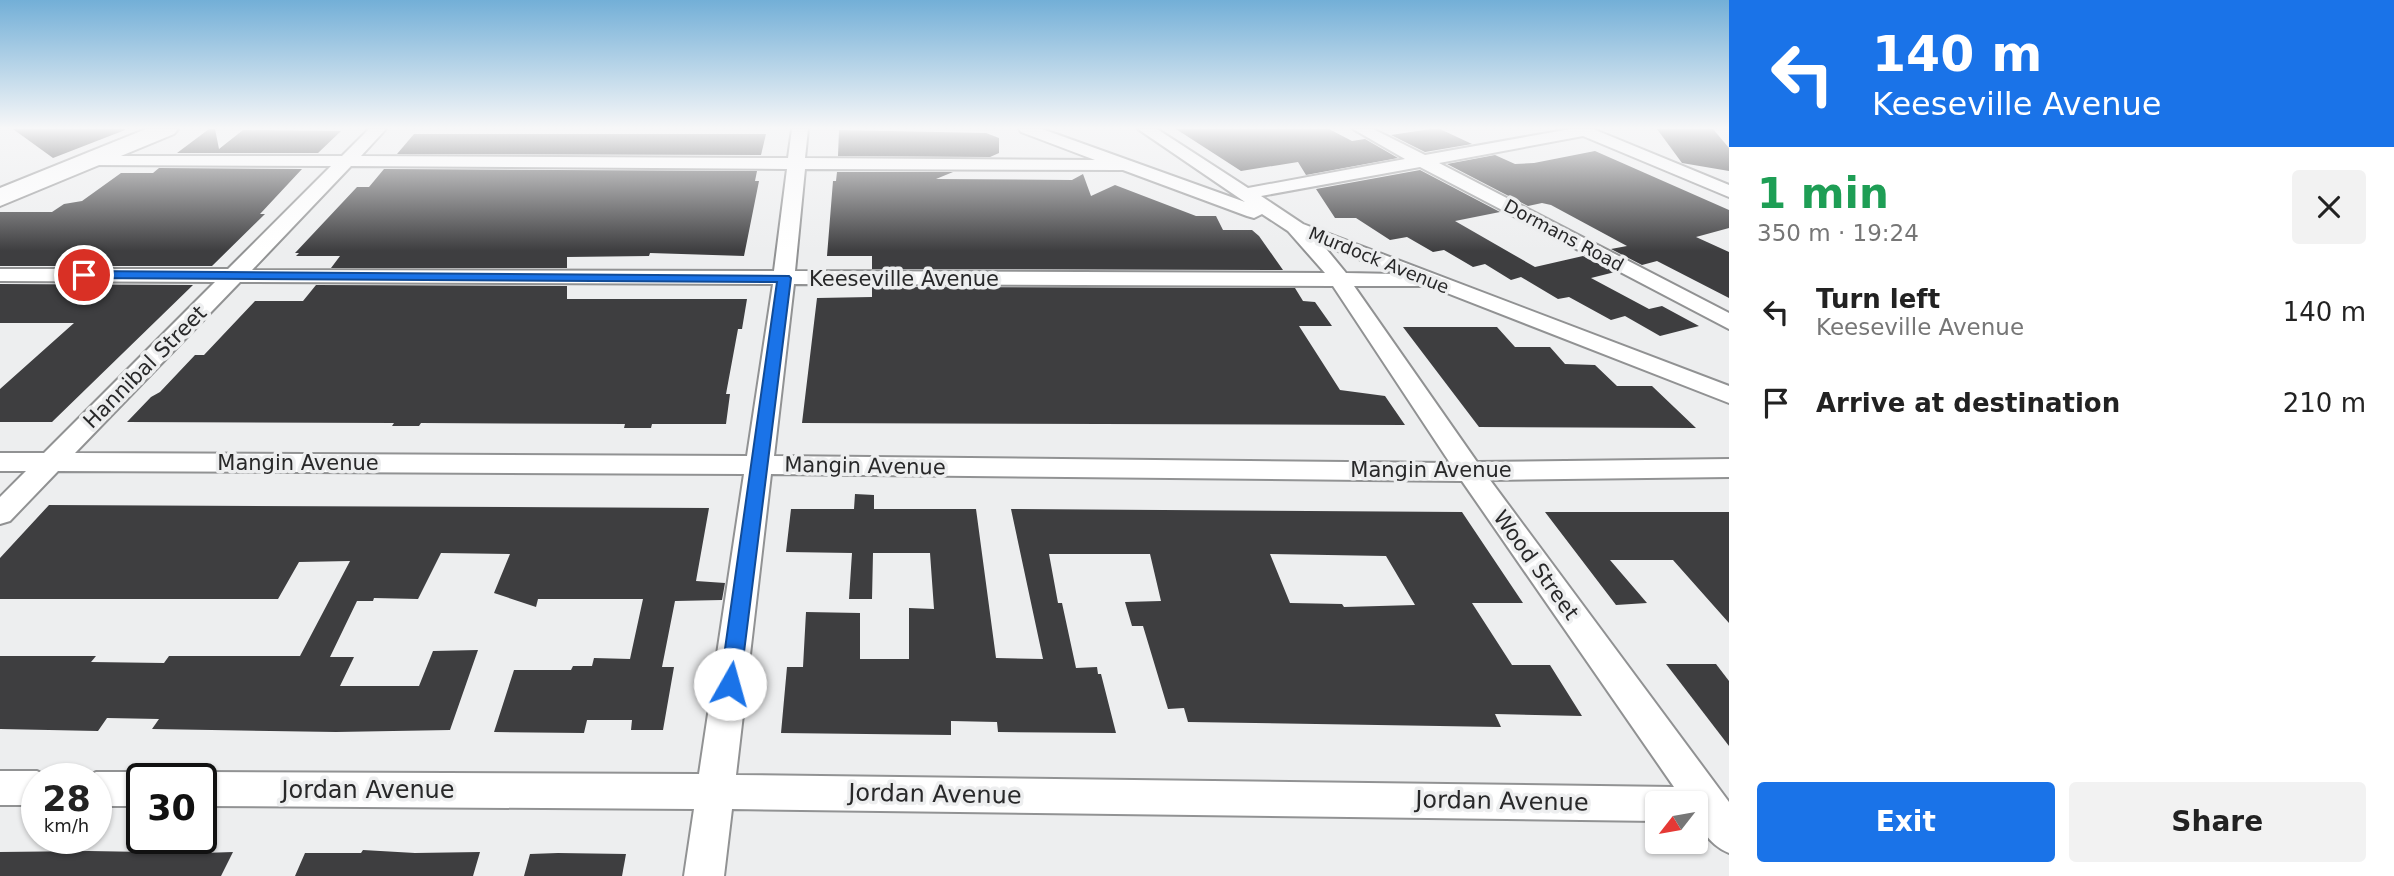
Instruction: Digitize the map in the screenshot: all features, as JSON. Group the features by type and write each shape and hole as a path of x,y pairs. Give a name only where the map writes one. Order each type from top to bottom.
{"main road":[{"path":"0,198 66,170"}],"street":[{"name":"Hannibal Street","path":"0,514 338,170"},
{"path":"704,876 784,278 795,170"},
{"name":"Murdock Avenue","path":"1138,170 1295,227 1729,395"},
{"path":"1208,170 1295,227"},
{"path":"1244,194 1380,170"},
{"name":"Dormans Road","path":"1439,170 1729,322"},
{"path":"1677,170 1729,192"},
{"name":"Wood Street","path":"1295,227 1340,279 1469,471 1711,804 1729,834"},
{"name":"Keeseville Avenue","path":"0,275 1430,280"},
{"name":"Mangin Avenue","path":"0,461 758,464 1469,471 1729,468"},
{"path":"0,788 21,789"},
{"name":"Jordan Avenue","path":"217,789 1645,803"}],"building":[{"path":"157,170 301,170 260,214 265,214 212,266 0,266 0,212 52,212 64,204 82,201 121,173 153,173"},
{"path":"383,170 757,171 755,181 759,181 744,256 650,253 649,256 567,257 567,268 331,268 340,256 296,256 299,253 295,253 357,187 369,187"},
{"path":"1303,170 1334,170 1306,175"},
{"path":"1420,170 1500,212 1455,221 1535,267 1583,256 1615,272 1591,278 1649,309 1662,306 1699,326 1660,336 1625,316 1611,320 1569,297 1558,299 1521,277 1511,280 1485,264 1473,267 1444,250 1433,252 1407,237 1390,240 1356,218 1335,218 1316,189"},
{"path":"1458,170 1638,170 1729,210 1729,228 1696,237 1729,252 1729,298 1657,261 1642,265 1611,249 1627,246 1551,205 1542,203 1528,206"},
{"path":"837,172 953,172 936,179 1072,180 1083,174 1091,196 1115,185 1196,216 1216,216 1223,230 1252,230 1283,270 872,269 872,256 827,256 833,181 836,181"},
{"path":"0,284 193,285 52,422 0,422 0,389 74,323 0,323"},
{"path":"316,285 567,286 567,299 747,299 742,329 738,329 726,394 730,394 726,424 652,424 651,428 624,428 625,424 421,423 419,426 392,426 394,423 127,422 195,355 204,355 255,301 303,301"},
{"path":"872,287 1295,288 1303,301 1315,302 1332,326 1299,326 1340,390 1385,396 1405,425 802,423 817,298 872,297"},
{"path":"1403,327 1497,327 1515,347 1550,347 1565,364 1595,365 1617,386 1652,386 1696,428 1479,427"},
{"path":"855,494 874,495 874,509 976,509 996,658 1043,659 1011,509 1462,512 1523,603 1472,603 1512,665 1550,665 1582,716 1495,714 1501,727 1188,722 1184,708 1168,709 1143,626 1132,626 1125,602 1161,601 1150,554 1049,554 1058,603 1062,603 1076,668 1097,667 1116,733 998,732 997,722 951,721 951,735 781,733 787,667 803,667 806,612 860,613 860,659 909,659 909,608 934,609 930,553 873,553 872,599 849,599 852,553 786,552 791,509 854,509","holes":["1270,554 1386,556 1415,605 1344,607 1342,604 1290,603"]},
{"path":"49,505 709,508 696,581 725,583 722,600 675,601 662,667 674,667 663,730 631,730 632,720 587,720 584,733 494,732 514,670 571,670 573,666 592,666 594,658 630,659 643,599 538,599 536,607 494,593 510,554 441,553 418,599 374,598 373,601 357,601 330,657 354,657 340,686 419,686 433,651 478,650 450,730 336,732 152,729 159,719 107,718 98,731 0,729 0,656 96,656 91,662 164,663 169,656 300,656 350,561 299,562 278,599 0,599 0,558"},
{"path":"1545,512 1729,512 1729,623 1673,560 1610,560 1647,603 1616,605"},
{"path":"1666,664 1716,664 1729,681 1729,746"},
{"path":"363,850 415,853 480,852 473,876 295,876 305,853 361,853"},
{"path":"0,852 233,852 221,876 0,876"},
{"path":"530,854 626,854 622,876 524,876"}],"route":[{"path":"84,275 784,278 730,684"}]}
